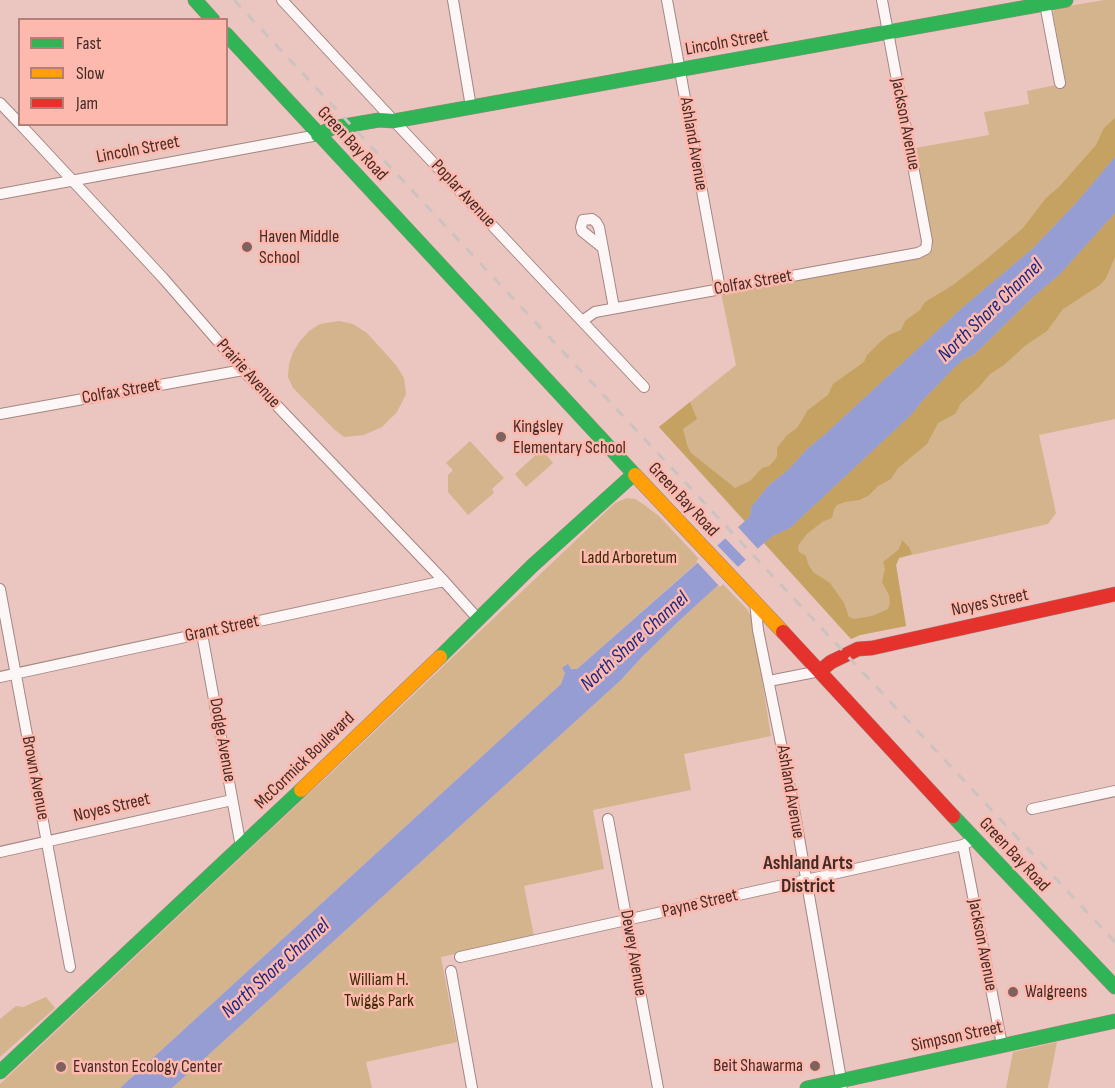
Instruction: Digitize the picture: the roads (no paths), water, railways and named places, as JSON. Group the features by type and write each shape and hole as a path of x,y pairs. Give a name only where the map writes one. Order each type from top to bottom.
{"main road":[{"path":"195,0 211,18"},
{"name":"Lincoln Street","path":"318,135 332,128 379,120 394,121 1066,0"},
{"name":"Green Bay Road","path":"228,36 697,542 820,671 968,842 1115,987"},
{"name":"McCormick Boulevard","path":"0,1072 241,847 479,620 532,566 634,474"},
{"name":"Noyes Street","path":"820,671 835,669 861,657 872,648 1115,594"},
{"name":"Simpson Street","path":"807,1088 842,1084 1115,1021"}],"street":[{"name":"Poplar Avenue","path":"282,0 644,387"},
{"path":"453,0 471,107"},
{"name":"Ashland Avenue","path":"667,0 720,289"},
{"name":"Jackson Avenue","path":"882,0 927,241 926,249"},
{"path":"1045,4 1060,83"},
{"name":"Prairie Avenue","path":"0,103 18,122"},
{"name":"Prairie Avenue","path":"22,126 163,278 243,370 479,620"},
{"name":"Lincoln Street","path":"0,194 318,135"},
{"path":"602,247 614,308"},
{"name":"Colfax Street","path":"582,321 595,312 614,308 918,253 926,249"},
{"name":"Colfax Street","path":"0,414 243,370"},
{"name":"Grant Street","path":"0,676 444,581"},
{"name":"Brown Avenue","path":"0,589 70,967"},
{"name":"Ashland Avenue","path":"755,602 758,630 781,740 842,1084"},
{"name":"Dodge Avenue","path":"202,634 241,847"},
{"name":"Noyes Street","path":"769,681 820,671"},
{"path":"1032,809 1115,791"},
{"name":"Noyes Street","path":"0,852 232,800"},
{"name":"Dewey Avenue","path":"608,819 658,1088"},
{"name":"Jackson Avenue","path":"968,842 1002,1046"},
{"name":"Payne Street","path":"460,957 968,842"},
{"path":"451,971 472,1088"}],"water":[{"name":"North Shore Channel","path":"1115,157 1115,213 1060,274 975,354 963,360 953,369 911,415 790,528 764,543 680,620 621,680 172,1088 120,1088 561,684 565,673 562,668 568,664 571,669 577,669 745,521 750,516 751,507 769,485 963,307 1032,249 1076,203"}],"railway":[{"path":"234,0 1115,942"}],"place":[{"name":"Haven Middle School","path":"247,247"},
{"name":"Kingsley Elementary School","path":"501,437"},
{"name":"Walgreens","path":"1013,992"},
{"name":"Beit Shawarma","path":"815,1066"},
{"name":"Evanston Ecology Center","path":"61,1067"}],"district":[{"name":"Ashland Arts District","path":"808,876"}],"park label":[{"name":"Ladd Arboretum","path":"629,558"},
{"name":"William H. Twiggs Park","path":"379,990"}]}
